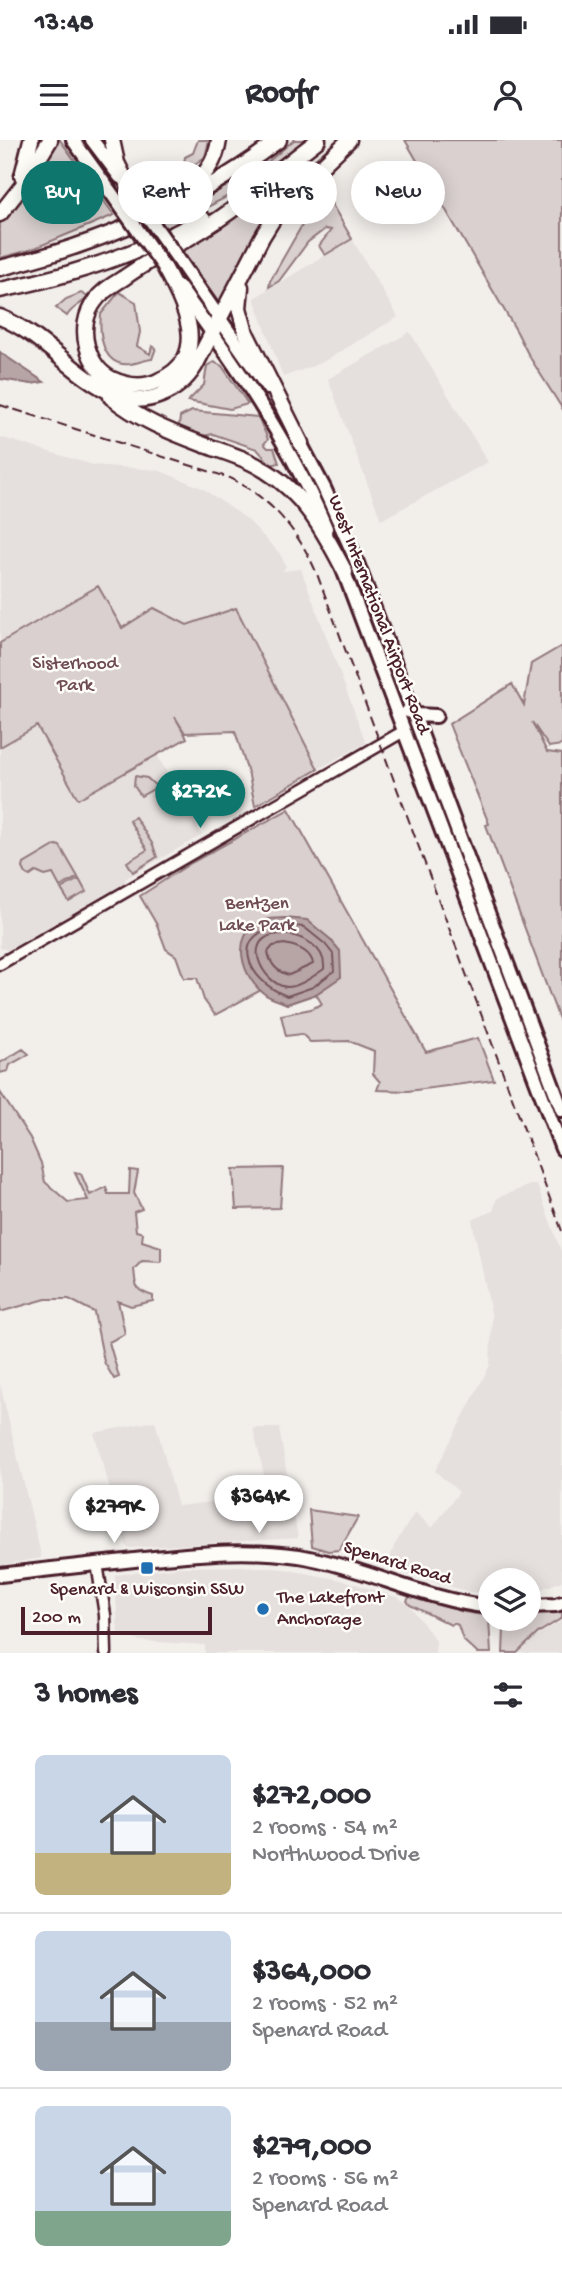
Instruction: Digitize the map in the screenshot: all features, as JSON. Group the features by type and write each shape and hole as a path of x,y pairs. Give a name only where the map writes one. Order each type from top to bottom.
{"highway":[{"path":"0,212 22,176 31,140"},
{"path":"0,212 22,186 50,140"},
{"path":"112,140 118,165"},
{"path":"213,161 219,140"},
{"path":"213,183 279,140"},
{"path":"292,161 318,140"},
{"path":"83,374 125,398 155,397 173,390 185,380 213,333 262,237 289,198 349,140"},
{"path":"0,289 64,275 136,251 191,226 227,205"},
{"path":"164,267 187,313 191,337 188,349 174,372 159,382 142,386 122,383 108,377 88,351 85,325 95,301 103,291 227,215"},
{"path":"0,268 80,245 130,224"},
{"path":"247,267 239,298 242,323 301,443"},
{"path":"0,317 33,335 115,401 137,415 170,431 243,459 278,479 299,498 314,518 345,572"}],"main road":[{"name":"West International Airport Road","path":"73,140 213,333 278,433 310,493 345,572 562,1149"},
{"name":"West International Airport Road","path":"92,140 118,175"},
{"name":"West International Airport Road","path":"153,224 220,317 301,443 344,532 562,1110"},
{"path":"388,691 400,705 413,714 436,716 415,704 401,682"},
{"name":"Spenard Road","path":"0,1575 233,1550 267,1552 301,1557 453,1601 478,1605"},
{"path":"541,1602 562,1593"},
{"path":"541,1605 562,1603"}],"street":[{"path":"0,964 404,731"},
{"path":"97,1563 105,1615 106,1653"}],"shaded area":[{"path":"352,239 398,317 321,363 283,377 254,298"},
{"path":"410,332 488,462 381,520 328,379"},
{"path":"0,437 93,465 158,470 202,488 247,519 280,554 286,566 283,571 301,569 366,743 318,769 236,608 187,625 154,608 122,628 98,587 0,643"},
{"path":"37,726 79,799 157,755 202,835 8,950 0,948 0,747"},
{"path":"530,1185 537,1185 562,1254 562,1581 541,1589 541,1568 478,1568 478,1592 469,1592 387,1568 394,1546 415,1512 432,1528 459,1492 435,1471 490,1365 492,1318 472,1220 493,1211 497,1198"},
{"path":"0,1384 41,1558 0,1565"},
{"path":"155,1421 178,1506 212,1502 226,1493 268,1492 253,1428 279,1428 298,1538 127,1548 94,1433"},
{"path":"241,1566 284,1569 346,1581 399,1598 410,1606 436,1641 435,1653 205,1653 205,1645 141,1641 118,1636 115,1575 181,1567"},
{"path":"562,1620 562,1653 519,1653 534,1638"}],"green space":[{"path":"55,140 60,140 75,161 41,161"},
{"path":"198,140 209,140 205,157 199,161 184,161 185,157 193,153"},
{"path":"294,140 306,140 278,161 269,161"},
{"path":"338,140 345,140 324,161 312,161"},
{"path":"405,140 562,140 562,408 529,356 445,209 445,161 417,161"},
{"path":"227,186 227,197 213,204 213,194"},
{"path":"21,189 21,224 92,224 30,250 0,258 0,220"},
{"path":"104,201 114,215 104,219"},
{"path":"337,213 352,239 325,255 319,246 331,230 325,229 308,242 279,281 269,287 303,224 337,224"},
{"path":"227,219 227,224 270,224 225,303 217,300 180,249"},
{"path":"162,224 175,224 166,229"},
{"path":"119,292 136,302 140,332 137,346 150,354 152,346 156,348 152,359 121,364 113,360 104,348 101,314"},
{"path":"81,293 88,297 67,316 56,308 66,299"},
{"path":"214,362 222,366 248,404 230,409 188,401 204,385 207,366"},
{"path":"192,411 258,417 268,439 264,444 268,448 274,448 279,463 271,465 257,449 213,434 203,436 187,432 179,426 180,417"},
{"name":"Sisterhood Park","path":"98,586 122,628 154,608 187,625 236,608 318,769 255,806 235,731 185,733 175,717 187,738 78,799 37,726 0,747 0,643"},
{"path":"560,647 562,745 549,747 532,722 547,752 562,754 562,1027 486,825 489,824 449,724 512,684 524,705 531,664"},
{"path":"135,776 147,778 157,787 141,796 134,786"},
{"name":"Bentzen Lake Park","path":"289,809 426,1052 478,1038 494,1080 408,1091 377,1090 380,1082 373,1074 374,1051 349,1041 310,1042 302,1034 286,1036 281,1015 322,1004 316,994 287,1004 261,990 215,1015 204,1000 197,978 184,978 176,956 166,949 157,925 140,896 191,863"},
{"path":"135,817 153,845 157,857 133,872 127,862 147,850 129,820"},
{"path":"56,845 60,846 78,877 60,887 53,874 45,876 36,872 30,876 23,868 24,864"},
{"path":"79,879 86,892 69,902 61,889"},
{"path":"23,1049 29,1054 10,1065 8,1071 0,1073 0,1063"},
{"path":"0,1092 30,1138 41,1163 45,1182 68,1202 88,1200 75,1173 81,1174 90,1195 106,1187 108,1194 129,1194 130,1170 138,1171 134,1193 142,1209 134,1212 136,1231 143,1233 142,1241 161,1247 161,1262 142,1261 134,1269 137,1286 142,1292 153,1296 153,1301 131,1306 118,1301 125,1334 109,1342 119,1377 114,1379 104,1362 94,1312 69,1299 46,1299 0,1312"},
{"path":"283,1168 280,1208 236,1209 233,1169"},
{"path":"309,1510 358,1517 339,1550 328,1551 312,1546"},
{"path":"410,1596 478,1614 478,1631 490,1631 491,1653 477,1653 463,1640 458,1625 451,1625 407,1601"},
{"path":"562,1607 562,1618 538,1633 517,1653 503,1653 504,1631 541,1631 541,1613"}],"water":[{"path":"0,352 44,382 31,384 0,379"},
{"path":"263,920 307,920 330,939 340,951 341,977 316,994 287,1004 268,996 258,988 245,969 242,947 251,928"}],"railway":[{"path":"0,405 230,478 259,496 282,518 302,544 317,574 562,1231"}],"place":[{"name":"Spenard & Wisconsin SSW","path":"147,1568"},
{"name":"The Lakefront Anchorage","path":"263,1609"}]}
